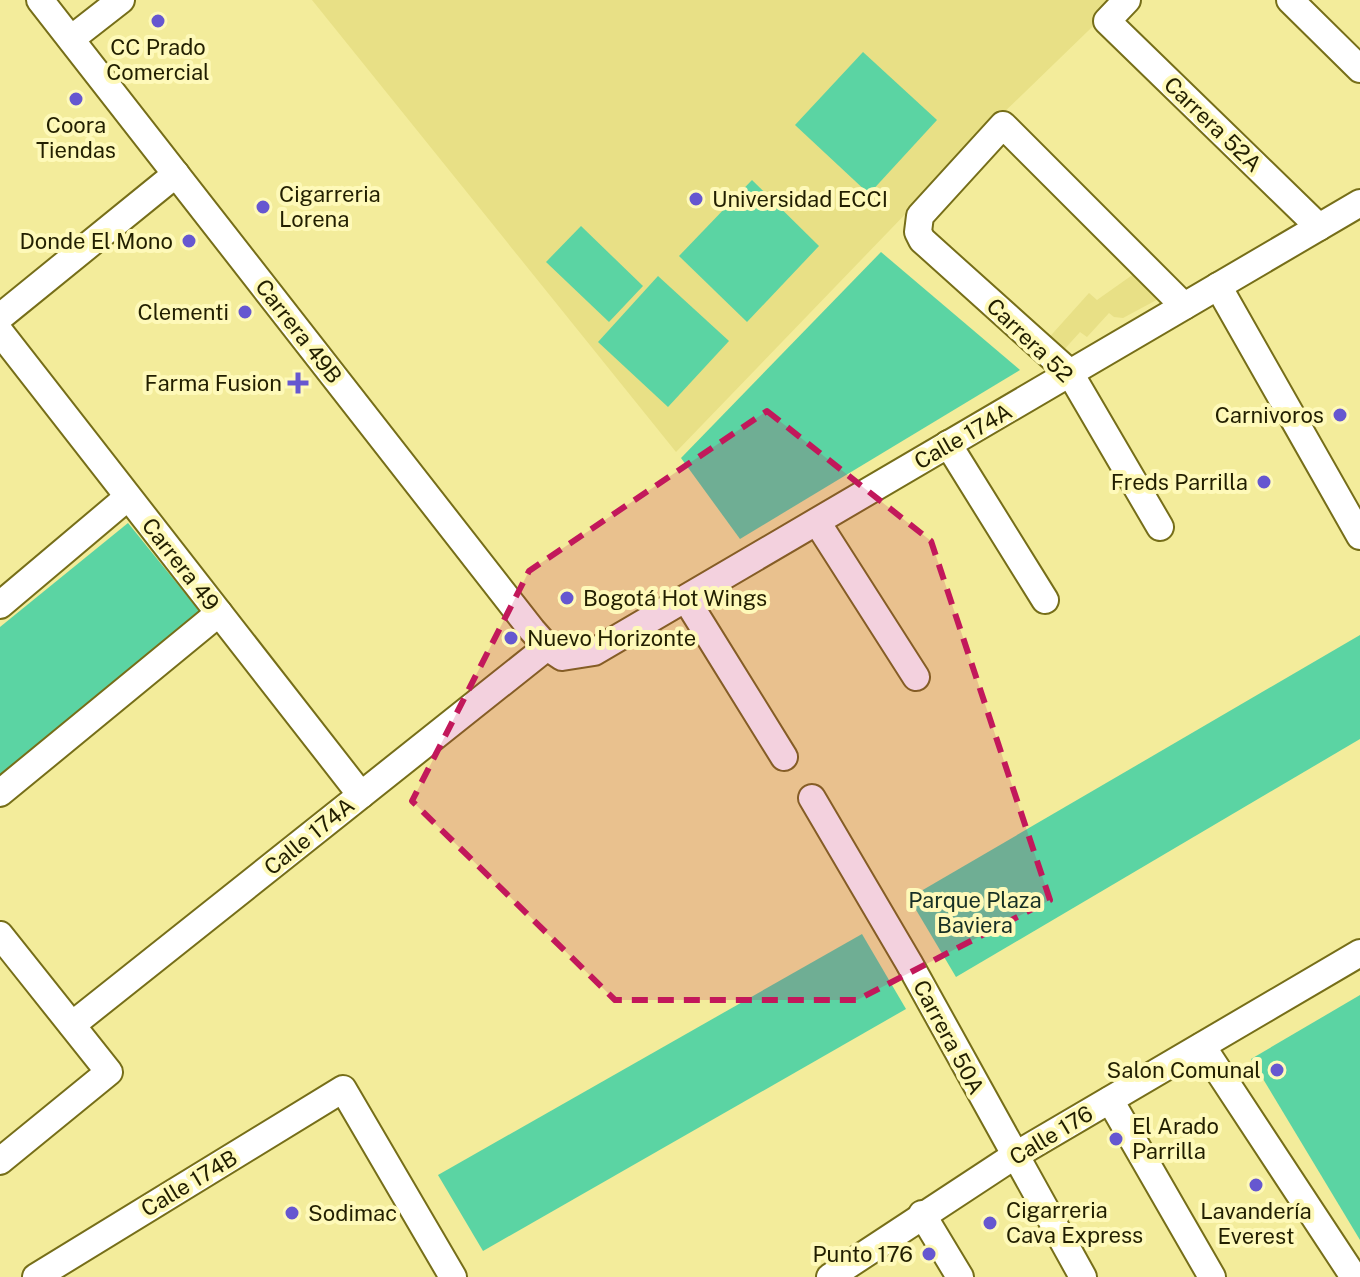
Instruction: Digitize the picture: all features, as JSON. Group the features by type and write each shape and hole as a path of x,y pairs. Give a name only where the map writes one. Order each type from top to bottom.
{"street":[{"name":"Carrera 49B","path":"40,0 554,652"},
{"path":"71,39 121,0"},
{"name":"Carrera 52A","path":"1127,0 1107,21 1319,227"},
{"path":"1290,0 1360,69"},
{"name":"Carrera 52","path":"1160,527 1070,373 922,240 917,224 1003,125 1184,306"},
{"path":"0,317 176,174"},
{"name":"Calle 174A","path":"72,1025 361,795 554,652 569,658 594,652 1358,207"},
{"path":"1218,286 1360,536"},
{"name":"Carrera 49","path":"0,332 361,795"},
{"path":"948,444 1045,600"},
{"path":"0,605 128,497"},
{"path":"817,522 916,677"},
{"path":"686,599 784,757"},
{"path":"0,793 219,613"},
{"name":"Carrera 50A","path":"812,798 909,963 1083,1277"},
{"path":"0,935 109,1072 0,1161"},
{"name":"Calle 176","path":"838,1275 922,1214 1014,1156 1360,953"},
{"path":"1202,1046 1354,1277"},
{"name":"Calle 174B","path":"36,1277 343,1089 453,1277"},
{"path":"1110,1100 1212,1277"},
{"path":"922,1214 960,1277"}],"highlighted area":[{"path":"767,411 931,541 1050,900 857,1000 615,1000 412,801 529,571"}],"shaded area":[{"name":"Universidad ECCI","path":"312,0 1120,0 996,120 676,452"},
{"path":"1138,271 1164,296 1123,318 1109,313 1087,337 1080,332 1061,353 1045,342 1089,293 1097,300"}],"green space":[{"path":"863,52 937,120 869,194 795,125"},
{"path":"752,180 819,246 747,322 679,256"},
{"path":"581,226 643,286 609,322 546,262"},
{"path":"881,252 1020,370 740,539 681,458"},
{"path":"658,276 729,341 668,407 598,342"},
{"path":"128,523 201,613 0,776 0,627"},
{"name":"Parque Plaza Baviera","path":"1360,635 1360,739 956,977 909,898"},
{"name":"Parque Plaza Baviera","path":"862,934 906,1009 483,1251 438,1175"},
{"path":"1360,995 1360,1240 1251,1059"}],"place":[{"name":"CC Prado Comercial","path":"158,21"},
{"name":"Coora Tiendas","path":"76,99"},
{"name":"Universidad ECCI","path":"696,199"},
{"name":"Cigarreria Lorena","path":"263,207"},
{"name":"Donde El Mono","path":"189,241"},
{"name":"Clementi","path":"245,312"},
{"name":"Farma Fusion","path":"298,383"},
{"name":"Carnivoros","path":"1340,415"},
{"name":"Freds Parrilla","path":"1264,482"},
{"name":"Bogotá Hot Wings","path":"567,598"},
{"name":"Nuevo Horizonte","path":"511,638"},
{"name":"Salon Comunal","path":"1277,1070"},
{"name":"El Arado Parrilla","path":"1116,1139"},
{"name":"Lavandería Everest","path":"1256,1185"},
{"name":"Sodimac","path":"292,1213"},
{"name":"Cigarreria Cava Express","path":"990,1223"},
{"name":"Punto 176","path":"929,1254"}]}
